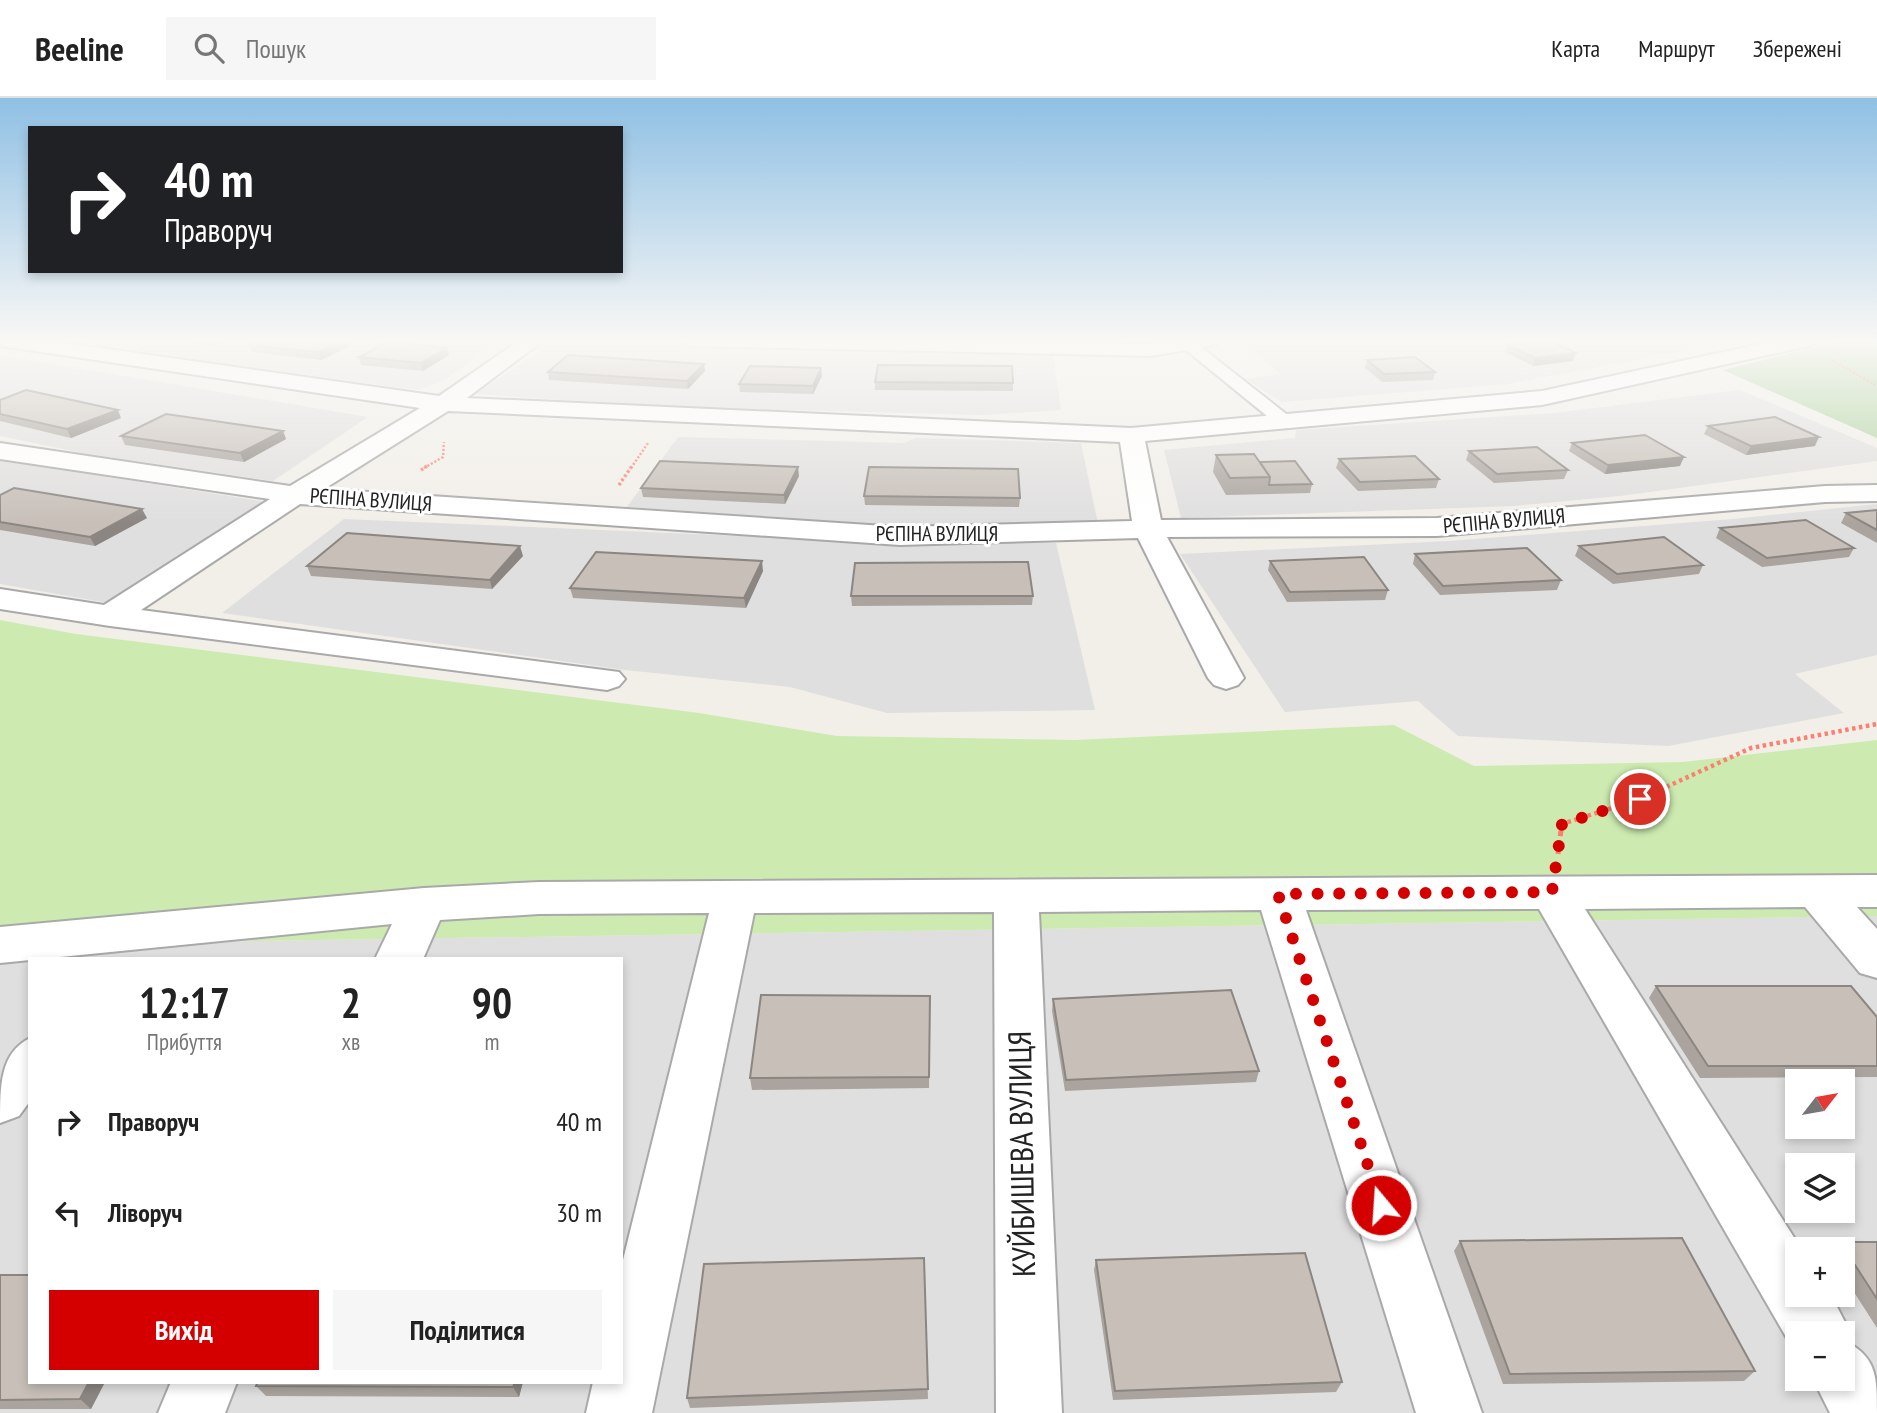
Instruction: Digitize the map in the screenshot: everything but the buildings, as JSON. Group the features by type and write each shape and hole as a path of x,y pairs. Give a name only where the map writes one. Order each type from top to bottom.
{"street":[{"path":"425,401 1131,435 1504,401"},
{"path":"110,616 295,495 447,401"},
{"path":"1131,435 1148,529 1226,678"},
{"name":"РЄПІНА ВУЛИЦЯ","path":"0,450 295,495 900,536 1148,529 1437,527 1825,494 1877,493"},
{"path":"0,599 110,616 607,679"},
{"path":"1816,891 1877,960"},
{"path":"0,945 115,946 424,904 539,898 1877,891"},
{"path":"1552,892 1811,1321"},
{"path":"1278,894 1449,1413"},
{"name":"КУЙБИШЕВА ВУЛИЦЯ","path":"1016,895 1029,1413"},
{"path":"619,1413 735,897"},
{"path":"400,957 424,904"},
{"path":"0,1100 28,1063"},
{"path":"191,1413 204,1384"},
{"path":"1854,1391 1867,1413"}],"lane":[{"path":"1259,401 1284,421"}],"path":[{"path":"597,516 669,414"},
{"path":"1552,892 1562,824 1640,799 1751,748 1877,724"}],"shaded area":[{"path":"0,401 275,401 368,417 273,481 83,453 0,436"},
{"path":"587,401 1060,401 1061,410 983,415 673,407"},
{"path":"1648,401 1767,401 1877,448 1877,461 1620,496 1514,506 1181,518 1164,450 1295,438 1296,430 1554,413"},
{"path":"678,437 904,443 916,438 1081,443 1098,524 903,526 627,507"},
{"path":"0,460 267,502 108,603 0,584"},
{"path":"1877,504 1877,655 1795,674 1844,713 1668,746 1458,736 1418,701 1285,712 1180,554 1449,541 1733,519"},
{"path":"344,519 812,539 1056,543 1095,710 887,713 790,687 625,670 222,613"},
{"path":"1877,916 1877,1413 0,1413 0,945"}],"green space":[{"path":"1794,401 1877,401 1877,438"},
{"path":"0,620 76,634 699,713 837,736 1075,740 1394,725 1474,766 1683,762 1877,740 1877,916 0,945"}],"route":[{"path":"1381,1205 1278,894 1552,892 1562,824 1640,799"}]}
